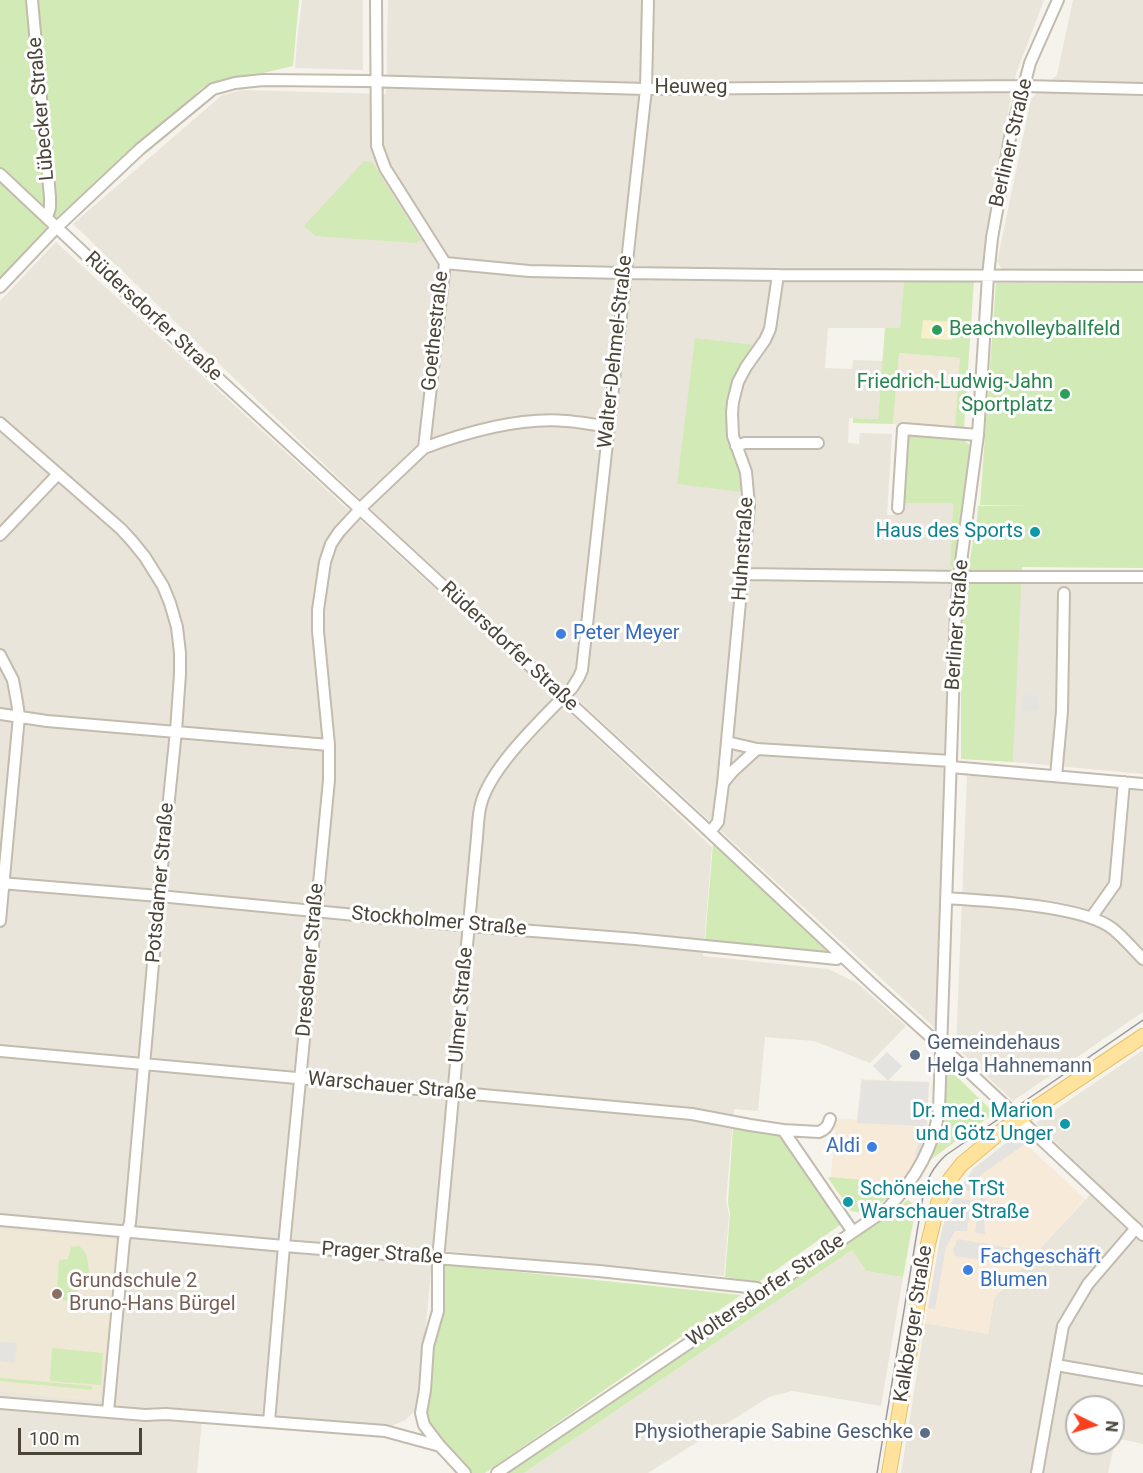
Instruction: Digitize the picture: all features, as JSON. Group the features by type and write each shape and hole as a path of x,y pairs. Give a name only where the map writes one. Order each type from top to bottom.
{"main road":[{"name":"Kalkberger Straße","path":"889,1473 929,1235 938,1203 951,1179 962,1164 994,1137 1143,1036"}],"street":[{"name":"Lübecker Straße","path":"32,0 50,197 50,209 46,217"},
{"name":"Goethestraße","path":"376,0 377,146 385,168 445,263 424,448"},
{"name":"Walter-Dehmel-Straße","path":"563,697 582,670 646,89 648,0"},
{"name":"Berliner Straße","path":"941,1046 956,610 978,435 992,238 1011,132 1030,63 1058,0"},
{"name":"Heuweg","path":"0,287 56,228 140,148 213,89 239,82 263,80 375,81 646,89 1024,86 1143,90"},
{"name":"Rüdersdorfer Straße","path":"0,174 1140,1232"},
{"path":"445,263 529,271 625,273 1143,276"},
{"name":"Huhnstraße","path":"710,831 718,822 723,783 748,519 749,495 746,472 736,446 732,413 738,382 770,329 778,275"},
{"path":"360,509 424,448 473,431 518,423 564,421 608,426"},
{"name":"Potsdamer Straße","path":"0,423 121,530 145,557 163,586 170,603 180,653 176,731 130,1223 124,1239 108,1412"},
{"path":"898,508 903,429 978,435"},
{"path":"736,446 745,443 818,443"},
{"path":"0,535 58,474"},
{"name":"Dresdener Straße","path":"269,1422 329,780 318,610 325,562 331,544 360,509"},
{"path":"743,574 1143,577"},
{"path":"1056,776 1062,711 1064,592"},
{"path":"0,655 13,680 19,716 0,921"},
{"name":"Ulmer Straße","path":"440,1446 424,1425 421,1413 428,1346 438,1311 438,1259 481,804 487,789 510,755 563,697"},
{"path":"0,714 328,745"},
{"path":"727,742 757,749 951,764 1143,783"},
{"path":"723,783 757,749"},
{"path":"1091,918 1115,884 1124,782"},
{"name":"Stockholmer Straße","path":"2,883 837,959 841,955"},
{"path":"947,897 1042,908 1091,918 1112,928 1143,958"},
{"name":"Woltersdorfer Straße","path":"497,1473 887,1209 903,1193 913,1178 937,1126 941,1046"},
{"name":"Warschauer Straße","path":"0,1051 692,1114 783,1130 819,1132 828,1126 830,1119"},
{"path":"783,1130 853,1232"},
{"name":"Prager Straße","path":"0,1220 284,1246 599,1271 757,1288 761,1294"},
{"path":"1037,1473 1064,1326 1088,1284 1140,1232"},
{"path":"1056,1365 1143,1380"},
{"path":"0,1403 385,1431 440,1446 465,1473"}],"shaded area":[{"path":"302,0 363,0 363,70 295,68"},
{"path":"388,0 1044,0 1016,74 983,268 905,268 900,328 828,328 825,368 852,369 853,360 883,361 878,419 849,418 848,443 859,444 860,433 892,434 887,515 901,515 902,503 953,503 950,567 957,566 954,584 945,754 936,1029 375,513 73,224 222,95 242,90 386,94"},
{"path":"1073,0 1143,0 1143,270 1002,269 997,262 1031,99 1057,75"},
{"path":"56,242 551,695 712,847 703,956 828,969 857,983 906,1026 870,1063 814,1041 765,1037 758,1111 734,1109 726,1201 729,1215 724,1276 433,1250 419,1398 415,1411 405,1420 389,1427 203,1411 197,1473 0,1473 0,301"},
{"path":"899,353 961,358 955,429 893,424"},
{"path":"1020,583 1143,583 1143,774 1013,762"},
{"path":"1023,695 1039,696 1039,711 1022,710"},
{"path":"967,775 1143,789 1143,1012 1013,1101 956,1047"},
{"path":"1143,1050 1143,1444 1125,1440 1125,1395 1065,1395 1065,1455 1112,1455 1108,1473 901,1473 925,1323 988,1334 994,1298 1099,1185 1036,1123"},
{"path":"887,1052 902,1066 888,1081 873,1066"},
{"path":"861,1079 929,1082 927,1138 914,1166 897,1191 876,1181 831,1177 836,1118 857,1120"},
{"name":"Aldi","path":"862,1080 929,1082 926,1138 917,1159 915,1154 920,1138 920,1126 857,1123"},
{"path":"1016,1135 1085,1199 994,1298 988,1334 925,1323 941,1233 955,1195 973,1169"},
{"path":"1016,1135 1025,1144 982,1174 972,1191 960,1190 959,1199 971,1200 967,1231 955,1231 946,1247 935,1309 928,1308 941,1233 955,1195 973,1169"},
{"path":"980,1197 986,1198 985,1234 975,1233"},
{"name":"Grundschule 2 Bruno-Hans Bürgel","path":"0,1229 119,1240 106,1379 102,1379 100,1401 0,1392"},
{"path":"958,1239 1014,1249 1012,1259 1008,1264 955,1256 953,1250"},
{"path":"852,1250 866,1271 903,1277 881,1406 792,1391 769,1397 648,1473 524,1473"},
{"path":"0,1342 17,1343 15,1363 0,1361"}],"green space":[{"path":"0,0 299,0 293,66 203,87 0,280"},
{"path":"364,161 372,162 421,240 416,243 315,236 304,226"},
{"path":"904,280 974,280 964,428 955,429 960,358 899,353 893,424 853,423 853,418 878,419 885,328 900,328"},
{"name":"Friedrich-Ludwig-Jahn Sportplatz","path":"996,283 1143,283 1143,568 1022,567 1013,762 961,759 961,645 965,590 978,506 1031,505 980,505"},
{"path":"695,338 754,345 732,382 727,405 728,439 743,492 677,484"},
{"path":"917,434 961,438 972,447 957,566 950,567 953,503 902,503 906,440"},
{"path":"713,844 825,947 826,952 705,942"},
{"path":"950,1070 991,1110 990,1116 926,1163 943,1079"},
{"path":"733,1128 774,1131 782,1136 839,1219 840,1225 759,1282 725,1277"},
{"path":"828,1178 876,1181 897,1191 866,1214 851,1211"},
{"path":"908,1200 916,1207 903,1277 866,1271 852,1250 524,1473 506,1473"},
{"path":"79,1246 86,1254 89,1273 78,1287 76,1298 64,1301 57,1290 59,1260 68,1259 71,1247"},
{"path":"441,1264 741,1295 485,1473 470,1473 424,1414"},
{"path":"52,1348 103,1353 101,1385 50,1381"},
{"path":"0,1378 92,1386 92,1390 0,1381"}],"sand":[{"name":"Beachvolleyballfeld","path":"923,320 953,322 952,340 921,338"}],"tram line":[{"path":"877,1473 923,1196 931,1174 946,1155 1143,1020"}],"place":[{"name":"Beachvolleyballfeld","path":"937,330"},
{"name":"Friedrich-Ludwig-Jahn Sportplatz","path":"1065,394"},
{"name":"Haus des Sports","path":"1035,532"},
{"name":"Peter Meyer","path":"561,634"},
{"name":"Gemeindehaus Helga Hahnemann","path":"915,1055"},
{"name":"Dr. med. Marion und Götz Unger","path":"1065,1124"},
{"name":"Aldi","path":"872,1147"},
{"name":"Schöneiche TrSt Warschauer Straße","path":"848,1202"},
{"name":"Fachgeschäft Blumen","path":"968,1270"},
{"name":"Grundschule 2 Bruno-Hans Bürgel","path":"57,1294"},
{"name":"Physiotherapie Sabine Geschke","path":"925,1433"}]}
